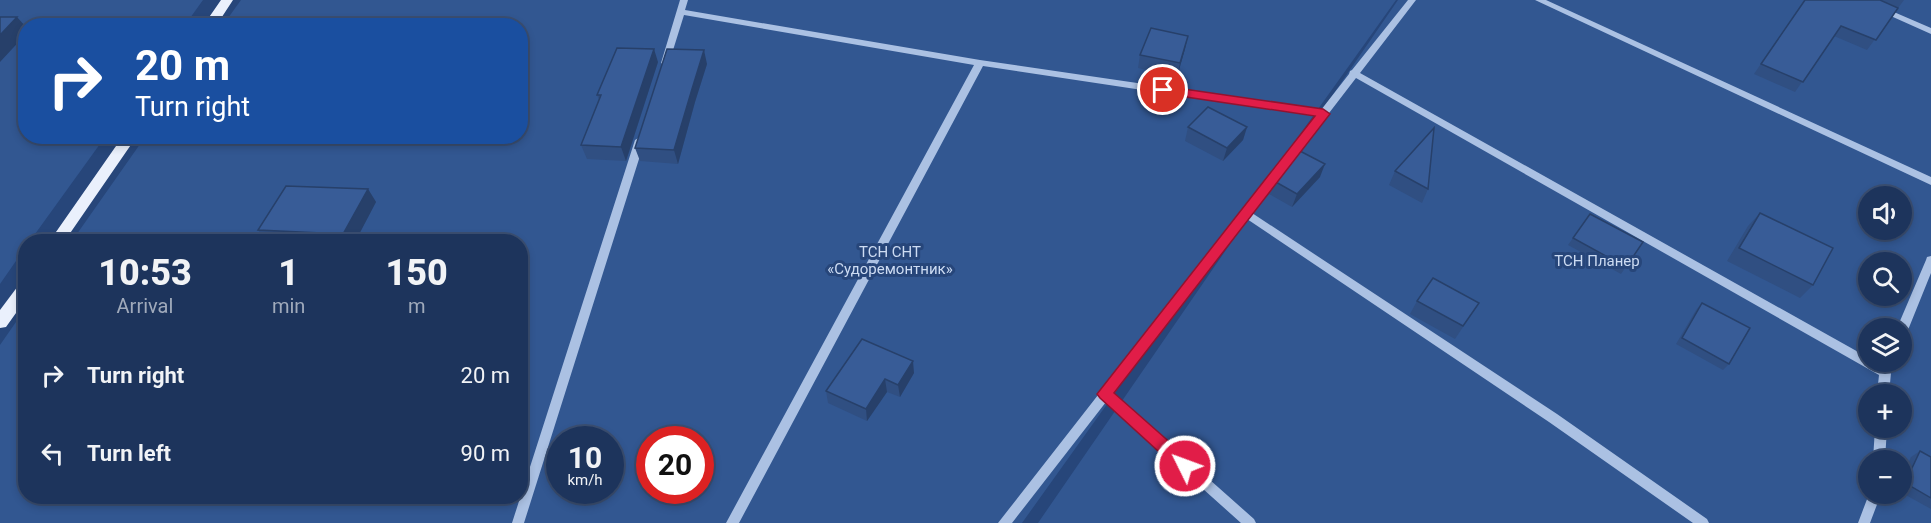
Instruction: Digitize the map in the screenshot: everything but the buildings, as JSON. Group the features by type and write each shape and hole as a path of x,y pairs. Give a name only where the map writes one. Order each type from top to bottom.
{"main road":[{"path":"215,18 227,0"},
{"path":"62,234 124,144"},
{"path":"0,322 18,296"}],"lane":[{"path":"663,69 684,0"},
{"path":"1004,523 1412,0"},
{"path":"1539,0 1931,181"},
{"path":"1859,0 1931,31"},
{"path":"681,12 980,63 1323,114"},
{"path":"732,523 980,63"},
{"path":"1353,73 1858,351"},
{"path":"528,492 645,126"},
{"path":"1245,213 1543,412 1703,523"},
{"path":"1907,318 1931,261"},
{"path":"1105,394 1250,523"},
{"path":"518,523 524,504"},
{"path":"1864,523 1871,504"}],"green space":[{"path":"0,0 203,0 190,18 18,18 18,144 100,144 35,234 18,234 18,258 0,284"},
{"name":"ТСН СНТ «Судоремонтник»","path":"241,0 1396,0 1022,523 0,523 0,345 18,319 18,504 528,504 528,234 77,234 140,144 528,144 528,18 228,18"},
{"name":"ТСН Планер","path":"1398,0 1931,0 1931,523 1038,523"}],"route":[{"path":"1163,90 1323,114 1105,394 1185,466"}]}
